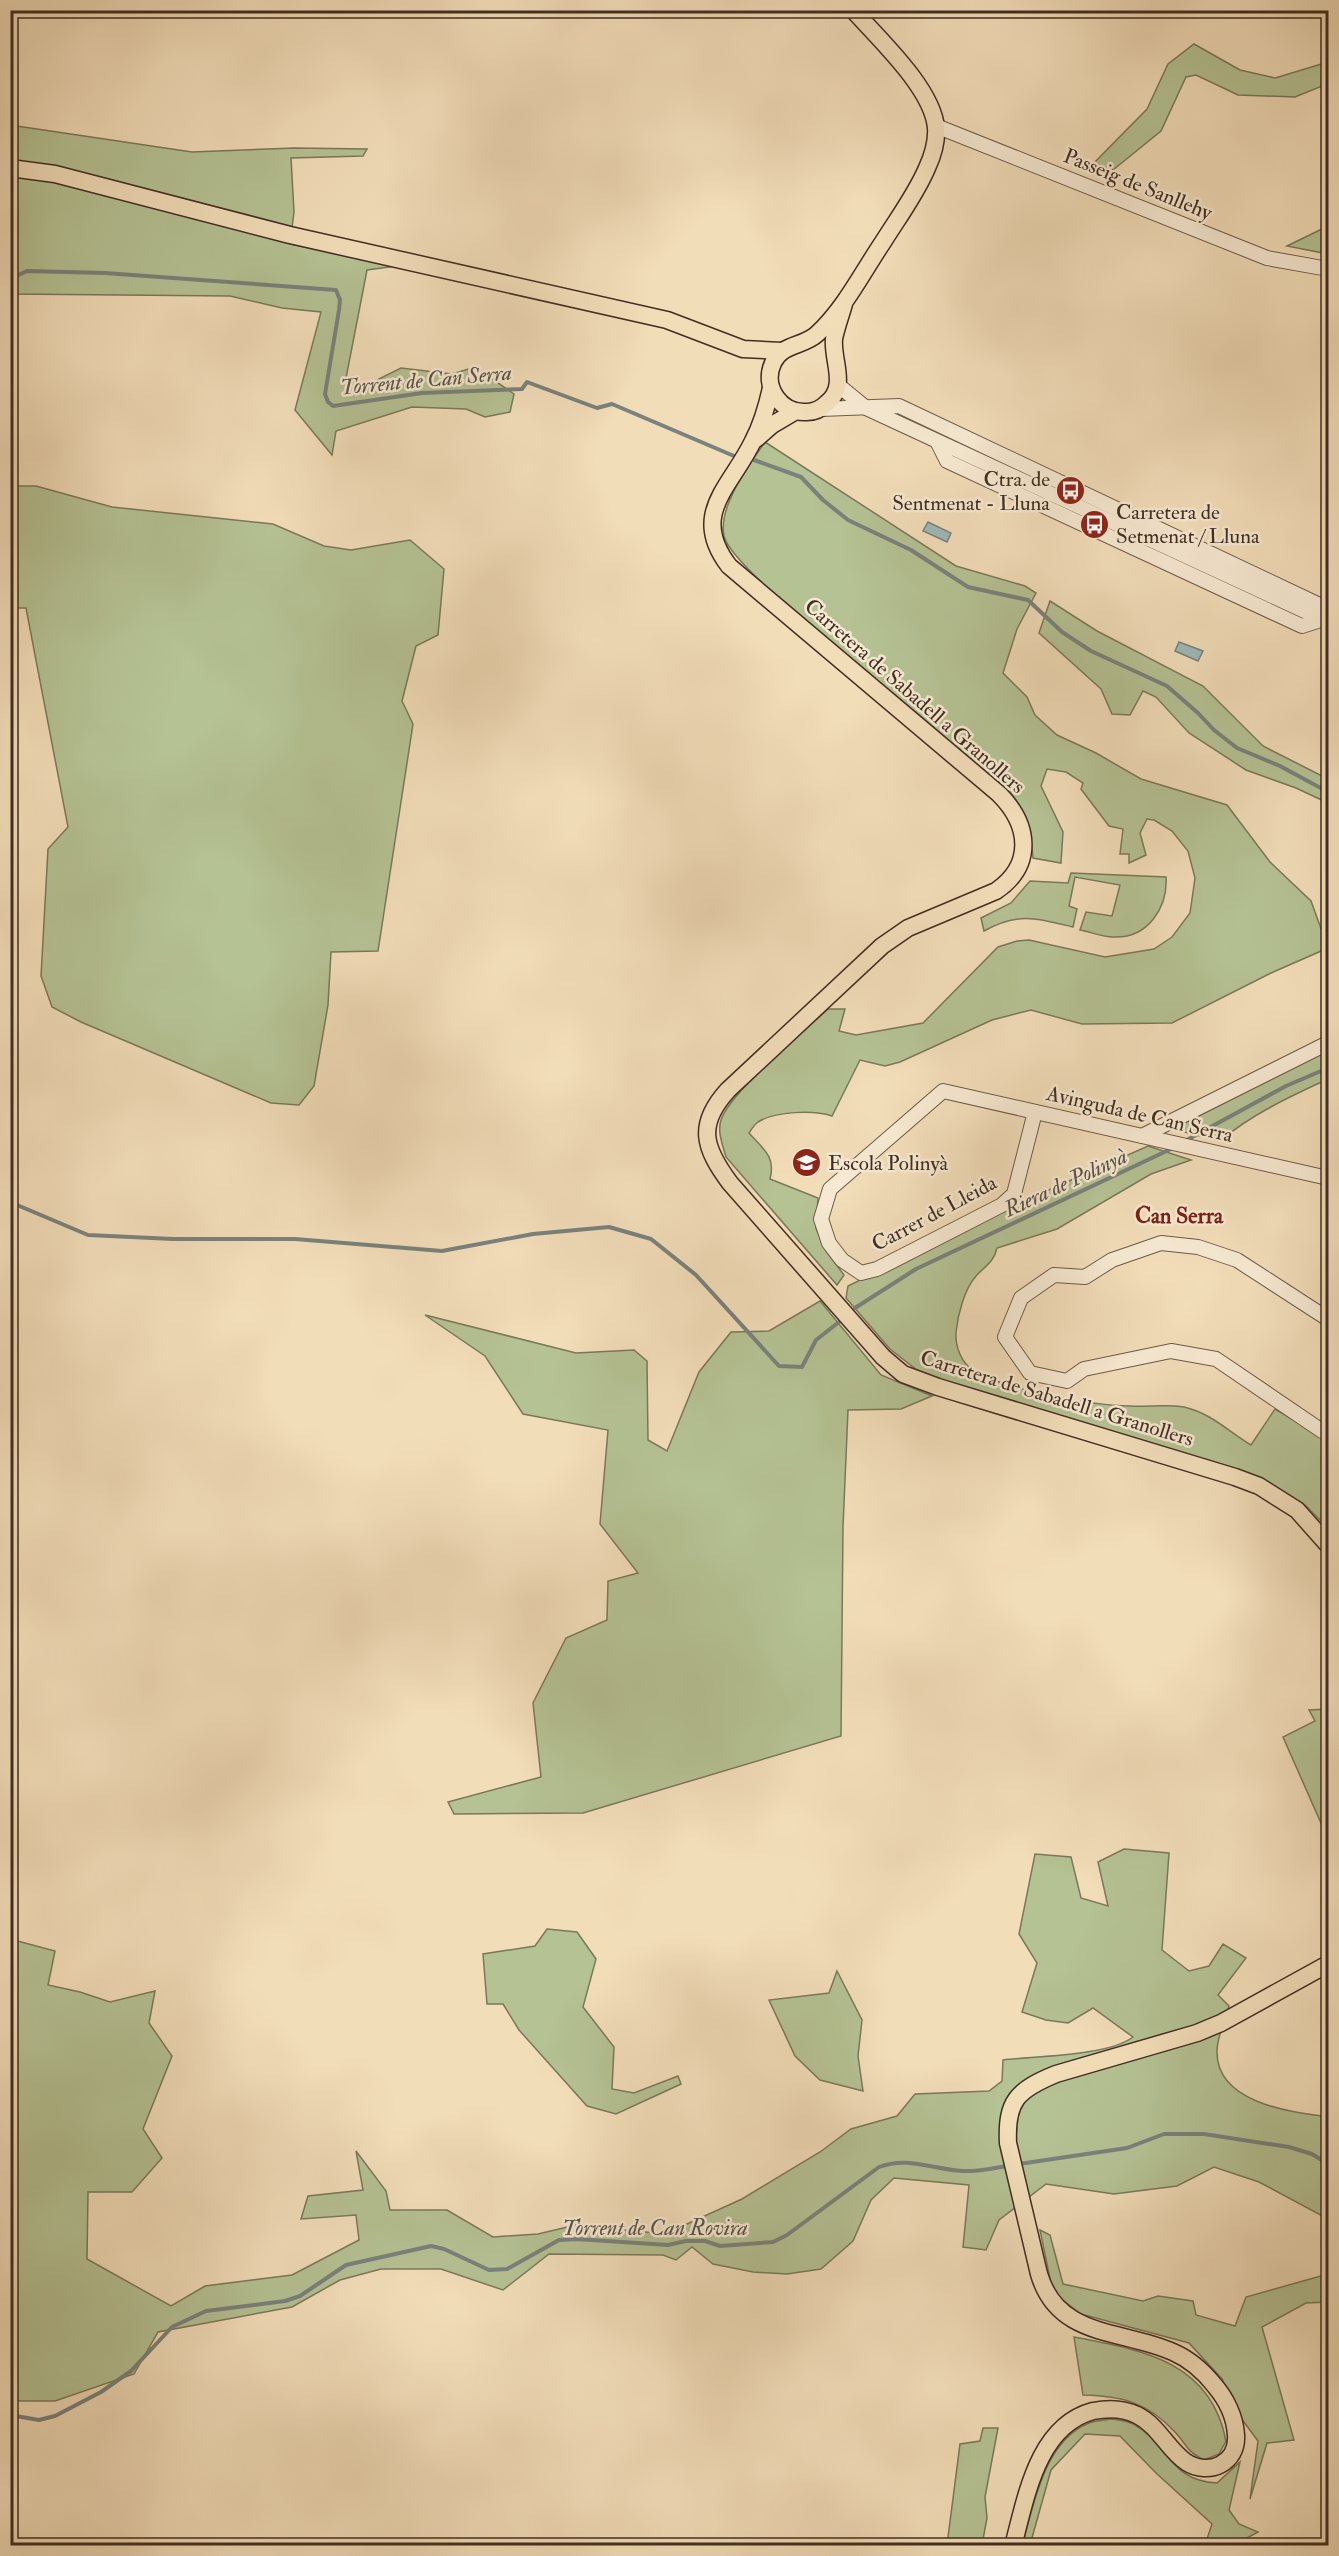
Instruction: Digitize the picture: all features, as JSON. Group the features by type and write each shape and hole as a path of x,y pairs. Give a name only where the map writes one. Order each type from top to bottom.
{"main road":[{"path":"10,168 55,174 290,235 667,320 743,349 782,351 817,334 844,304 924,176 932,155 936,126 931,110 916,83 853,10"},
{"path":"753,442 772,425 794,412 821,409 830,402 838,385 838,373 834,360 834,339 844,304"},
{"path":"802,343 817,346 834,360"},
{"path":"743,349 770,383 779,401 794,412"},
{"path":"753,442 765,413 773,364 782,351"},
{"name":"Carretera de Sabadell a Granollers","path":"753,442 727,482 712,517 712,531 716,547 729,566 999,794 1018,820 1022,829 1023,843 1017,870 1007,883 996,891 908,928 882,946 728,1090 712,1111 708,1122 708,1147 715,1163 852,1323 896,1369 912,1378 982,1402 1142,1448 1259,1486 1296,1510 1329,1545"},
{"path":"1013,2546 1024,2506 1043,2454 1058,2432 1085,2414 1114,2409 1137,2414 1156,2429 1185,2462 1200,2468 1212,2469 1226,2462 1234,2451 1237,2438 1234,2420 1227,2402 1198,2368 1173,2352 1080,2324 1055,2306 1046,2294 1039,2274 1008,2144 1007,2125 1014,2102 1025,2089 1056,2074 1197,2033 1221,2023 1329,1964"}],"street":[{"name":"Passeig de Sanllehy","path":"936,126 1268,258 1329,269"},
{"path":"838,385 866,408 938,443 947,461 1302,626 1327,617"},
{"path":"821,409 846,406 866,408 899,406 1327,617"},
{"path":"1142,1136 1329,1043"},
{"name":"Avinguda de Can Serra","path":"943,1091 1329,1178"},
{"name":"Carrer de Lleida","path":"943,1091 830,1189 820,1219 829,1243 842,1260 861,1273 877,1269 1002,1205 1014,1194 1035,1112"},
{"path":"1329,1319 1237,1260 1198,1247 1161,1243 1112,1260 1085,1277 1054,1275 1021,1298 1005,1338 1030,1373 1067,1381 1084,1369 1171,1351 1216,1359 1322,1431 1329,1433"}],"green space":[{"path":"1194,44 1240,70 1275,78 1328,62 1328,92 1327,84 1295,97 1238,95 1196,75 1186,77 1161,131 1113,170 1094,163 1147,109 1168,64"},
{"path":"10,125 192,152 294,148 367,149 363,156 291,158 294,212 290,244 397,266 367,270 346,378 365,386 401,368 452,374 475,367 514,394 510,412 485,417 466,409 412,407 336,431 332,455 295,410 321,312 282,308 230,296 11,294"},
{"path":"1328,226 1328,254 1287,246"},
{"path":"765,442 956,566 1025,586 1036,593 1017,629 1003,673 1027,697 1035,715 1057,735 1096,753 1141,779 1227,805 1270,862 1311,901 1328,948 1271,973 1172,1023 1082,1024 1031,1010 992,1020 900,1062 885,1066 860,1060 832,1116 795,1113 765,1118 758,1122 749,1133 770,1159 770,1179 818,1198 816,1228 826,1251 844,1275 837,1285 726,1157 720,1125 727,1108 738,1094 768,1063 828,1009 845,1009 839,1031 856,1035 923,1023 998,947 1029,940 1105,957 1154,949 1172,937 1190,913 1195,878 1188,851 1172,831 1154,820 1147,819 1140,833 1146,855 1129,863 1129,854 1120,854 1123,829 1109,826 1081,789 1083,783 1066,772 1047,769 1041,786 1063,832 1061,863 1033,858 1025,815 1009,791 803,620 732,551 724,536 725,512 736,487"},
{"path":"11,486 36,486 112,507 273,524 324,546 351,550 410,540 444,569 438,635 416,646 402,701 413,724 378,951 331,952 328,1005 314,1086 299,1105 271,1103 81,1022 52,1007 41,976 48,849 68,827 26,608 11,608"},
{"path":"1050,601 1097,631 1203,686 1263,746 1328,779 1328,803 1296,788 1246,770 1189,733 1156,697 1143,691 1130,715 1112,714 1101,689 1039,633"},
{"path":"1071,873 1166,877 1166,888 1159,910 1153,919 1146,927 1125,936 1113,937 1080,930 1086,912 1112,916 1120,885 1075,877 1069,906 1077,909 1073,927 1028,918 1007,921 984,931 981,918 1011,903 1030,881 1068,883"},
{"path":"1328,1050 1328,1079 1258,1114 1220,1141 1173,1129"},
{"path":"1148,1146 1191,1160 1151,1174 1057,1229 997,1248 991,1260 968,1288 962,1302 956,1332 960,1354 969,1368 974,1371 1028,1391 1093,1403 1177,1406 1194,1410 1211,1418 1251,1445 1275,1409 1317,1434 1328,1437 1328,1528 1305,1505 1271,1485 959,1388 917,1370 890,1349 846,1298 848,1286 1001,1211"},
{"path":"820,1301 881,1375 932,1396 901,1409 848,1410 843,1527 841,1736 583,1813 454,1814 448,1802 541,1777 533,1703 566,1638 607,1620 608,1581 638,1573 600,1524 608,1430 523,1414 485,1356 425,1315 576,1353 634,1350 647,1361 648,1440 667,1451 699,1372 731,1332 769,1331"},
{"path":"1328,1709 1328,1839 1283,1737 1315,1721 1309,1710"},
{"path":"1124,1849 1169,1853 1162,1950 1189,1971 1209,1966 1223,1944 1246,1958 1218,1995 1229,2006 1217,2046 1220,2069 1229,2083 1258,2102 1294,2112 1328,2117 1328,2219 1259,2182 1214,2167 1177,2186 1114,2194 1046,2184 999,2220 986,2250 963,2247 969,2185 894,2178 871,2200 853,2241 821,2269 787,2274 753,2272 713,2264 692,2247 676,2260 663,2255 549,2254 503,2290 441,2269 381,2269 340,2280 292,2307 158,2332 134,2374 55,2401 11,2401 10,1939 55,1951 48,1985 110,2002 155,1991 149,2023 172,2056 143,2129 162,2158 132,2192 88,2192 87,2259 171,2306 205,2286 292,2275 359,2240 356,2215 301,2219 308,2196 363,2190 356,2151 386,2191 390,2210 447,2210 493,2237 538,2234 576,2225 665,2234 742,2199 820,2152 851,2129 897,2116 915,2094 989,2091 1002,2081 1003,2060 1090,2052 1122,2043 1133,2037 1093,2008 1068,2023 1046,2020 1022,2012 1037,1963 1019,1934 1035,1854 1071,1857 1081,1898 1108,1906 1098,1862"},
{"path":"547,1929 577,1932 596,1959 583,2007 614,2047 612,2089 634,2093 678,2076 681,2084 616,2114 587,2106 519,2030 503,2004 487,2004 483,1954 535,1946"},
{"path":"837,1971 862,2020 858,2056 863,2091 820,2080 795,2056 769,2000 829,1993"},
{"path":"1040,2230 1050,2235 1063,2284 1143,2301 1158,2296 1193,2301 1196,2315 1235,2326 1246,2297 1328,2274 1328,2302 1306,2303 1262,2327 1294,2440 1267,2443 1250,2499 1258,2441 1241,2418 1222,2379 1189,2343 1081,2314 1053,2293"},
{"path":"1074,2337 1124,2347 1148,2355 1170,2364 1189,2376 1205,2393 1218,2414 1226,2441 1219,2454 1204,2460 1190,2450 1165,2422 1144,2407 1122,2399 1083,2395"},
{"path":"1112,2419 1135,2425 1155,2442 1179,2469 1201,2481 1217,2483 1240,2462 1229,2510 1239,2524 1258,2532 1234,2545 1205,2545 1212,2524 1156,2473 1120,2436 1085,2434 1051,2470 1030,2545 1022,2546 1043,2476 1061,2444 1074,2432 1089,2423"},
{"path":"983,2428 998,2428 985,2497 987,2518 982,2545 947,2545 960,2444 980,2441"}],"water":[{"path":"928,522 951,533 947,542 923,531"},
{"path":"1179,642 1203,651 1198,661 1175,651"}],"waterway":[{"name":"Torrent de Can Serra","path":"10,279 27,271 105,273 336,290 340,300 339,310 325,394 328,402 333,406 422,393 522,389 527,382 597,408 612,404 734,456"},
{"name":"Torrent de Can Serra","path":"754,460 801,477 823,500 848,520 911,550 968,587 1028,600 1062,632 1091,651 1167,686 1237,748 1280,766 1328,792"},
{"name":"Riera de Polinyà","path":"1185,1141 1286,1086 1328,1068"},
{"name":"Riera de Polinyà","path":"855,1308 916,1269 1173,1148"},
{"path":"10,1202 88,1235 173,1239 295,1239 442,1251 533,1234 609,1227 651,1239 696,1275 779,1366 802,1367 816,1340 839,1322"},
{"name":"Torrent de Can Rovira","path":"1019,2164 1127,2148 1164,2134 1204,2134 1289,2147 1312,2154 1328,2164"},
{"name":"Torrent de Can Rovira","path":"10,2415 39,2420 55,2416 101,2392 131,2371 172,2327 206,2311 285,2301 300,2296 346,2265 431,2246 444,2249 489,2270 507,2269 559,2240 668,2245 686,2241 705,2241 720,2246 773,2242 787,2235 879,2167 910,2163 967,2171 1008,2166"}],"place":[{"name":"Ctra. de Sentmenat - Lluna","path":"1071,491"},
{"name":"Carretera de Setmenat / Lluna","path":"1095,524"},
{"name":"Escola Polinyà","path":"807,1163"}],"district":[{"name":"Can Serra","path":"1179,1215"}]}
